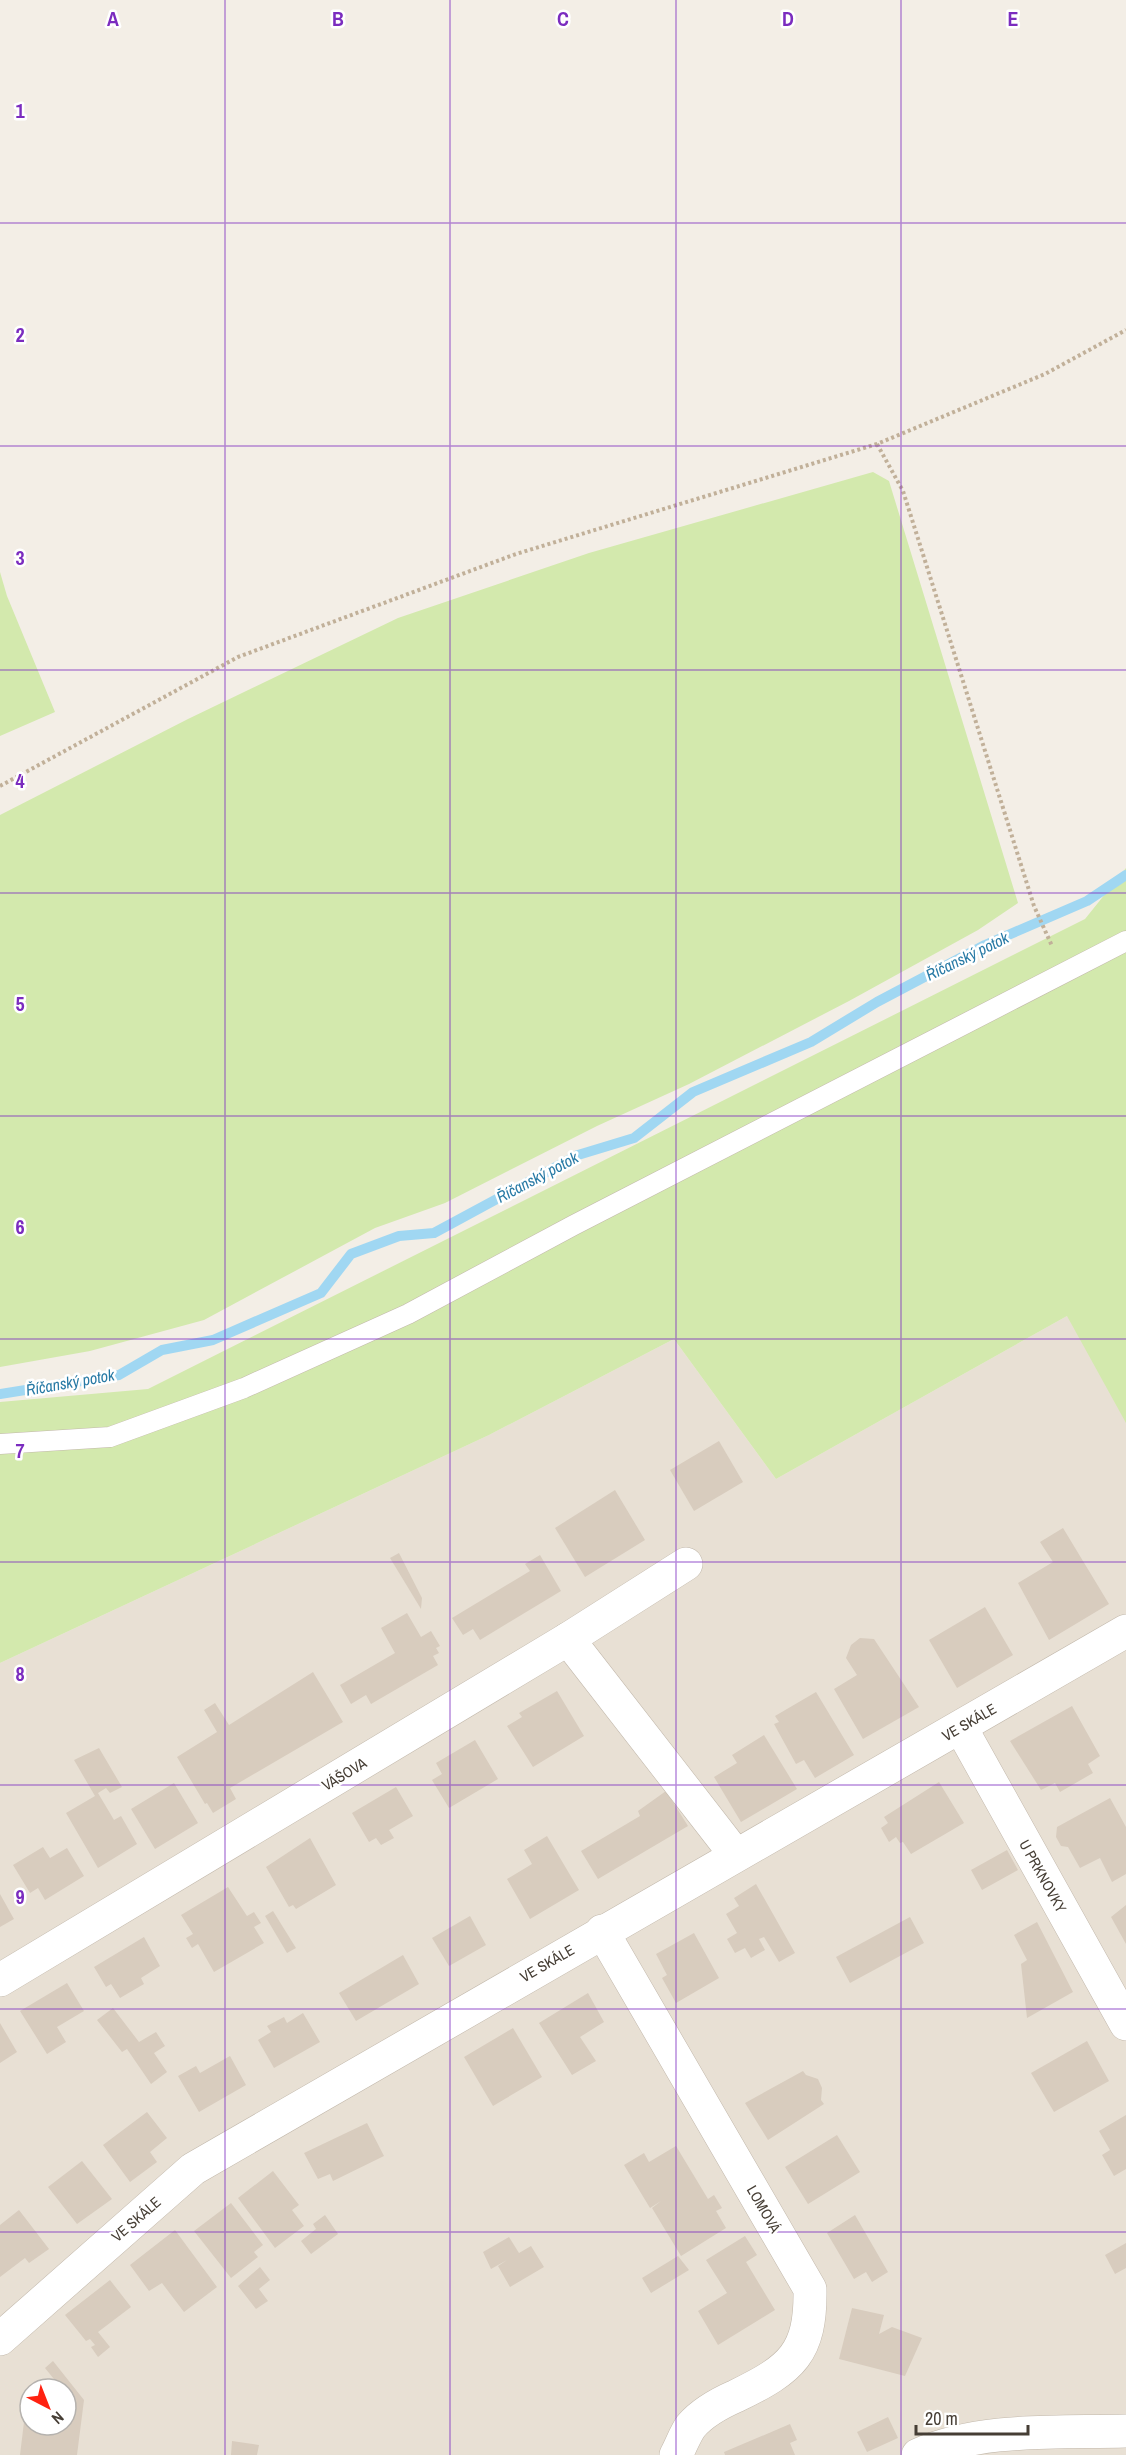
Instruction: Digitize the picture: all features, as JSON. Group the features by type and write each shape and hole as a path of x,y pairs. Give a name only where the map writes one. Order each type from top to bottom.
{"street":[{"name":"VÁŠOVA","path":"0,1980 568,1639 686,1564"},
{"name":"VE SKÁLE","path":"0,2339 193,2169 735,1854 961,1728 1126,1631"},
{"path":"568,1639 735,1854"},
{"name":"U PRKNOVKY","path":"961,1728 1126,2024"},
{"name":"LOMOVÁ","path":"602,1931 810,2289 810,2319 800,2351 773,2378 716,2405 690,2427 676,2455"},
{"path":"918,2455 942,2445 1012,2435 1126,2431"}],"lane":[{"path":"0,1444 110,1437 255,1383 408,1314 574,1225 1126,941"}],"path":[{"path":"0,786 238,657 516,554 877,444 1045,374 1126,330"},
{"path":"877,444 903,491 1034,906 1051,943"}],"shaded area":[{"path":"1126,1288 1126,2455 0,2455 0,1663 489,1435 674,1339 776,1479 1067,1316"}],"green space":[{"path":"873,472 889,481 1018,903 978,930 849,1001 689,1084 597,1126 445,1203 375,1228 204,1320 90,1351 0,1367 0,815 188,719 398,618 589,553"},
{"path":"0,572 7,596 55,712 0,736"},
{"path":"1126,868 1126,1423 1067,1316 776,1479 674,1339 489,1435 0,1663 0,1402 148,1389 1085,919"}],"building":[{"path":"719,1441 743,1482 694,1511 670,1470"},
{"path":"615,1490 645,1540 585,1577 555,1528"},
{"path":"1063,1528 1109,1604 1049,1640 1018,1583 1053,1562 1040,1542"},
{"path":"399,1553 422,1598 421,1609 390,1558"},
{"path":"540,1555 561,1591 480,1640 473,1629 463,1635 452,1618 530,1571 525,1564"},
{"path":"985,1607 1013,1655 957,1688 929,1640"},
{"path":"407,1613 421,1637 431,1631 440,1646 436,1648 439,1653 433,1656 438,1665 371,1704 366,1695 351,1704 340,1685 395,1653 381,1628"},
{"path":"860,1638 874,1639 919,1707 863,1739 834,1689 857,1675 846,1658 851,1645"},
{"path":"313,1672 343,1722 230,1788 236,1799 213,1813 207,1803 205,1804 177,1757 217,1732 204,1710 215,1703 229,1725"},
{"path":"557,1691 584,1736 533,1767 507,1726 522,1717 519,1713"},
{"path":"816,1692 854,1755 815,1778 804,1760 796,1764 774,1724 779,1722 775,1716"},
{"path":"1072,1706 1100,1756 1088,1764 1093,1773 1060,1792 1055,1783 1041,1790 1010,1741"},
{"path":"764,1735 797,1789 741,1822 714,1777 737,1763 732,1755"},
{"path":"475,1740 498,1779 449,1808 432,1780 442,1774 436,1763"},
{"path":"99,1748 122,1787 110,1793 106,1788 98,1793 114,1820 121,1816 137,1844 98,1868 66,1813 95,1796 74,1760"},
{"path":"939,1782 964,1823 911,1854 903,1842 900,1843 896,1837 889,1842 881,1828 888,1823 884,1817"},
{"path":"174,1783 198,1823 155,1849 131,1809"},
{"path":"396,1787 413,1816 389,1830 394,1838 381,1845 376,1838 369,1842 352,1813"},
{"path":"666,1791 688,1826 598,1879 581,1851 640,1816 638,1811"},
{"path":"1110,1798 1126,1827 1126,1874 1112,1882 1100,1858 1080,1868 1068,1847 1061,1846 1056,1837 1057,1827"},
{"path":"547,1836 579,1890 530,1919 507,1879 532,1864 524,1850"},
{"path":"310,1838 336,1885 296,1909 293,1905 289,1907 266,1867"},
{"path":"43,1847 50,1858 67,1848 84,1876 45,1900 38,1888 30,1893 13,1865"},
{"path":"1007,1850 1018,1870 982,1890 971,1870"},
{"path":"756,1884 795,1953 779,1962 764,1937 759,1939 765,1950 751,1958 745,1948 735,1953 727,1939 737,1933 726,1914 739,1906 734,1898"},
{"path":"228,1887 247,1916 254,1912 261,1923 254,1927 264,1943 214,1972 198,1944 192,1948 186,1938 193,1934 181,1915"},
{"path":"0,1894 14,1919 0,1927"},
{"path":"1126,1905 1126,1944 1111,1917"},
{"path":"273,1911 296,1948 287,1953 265,1916"},
{"path":"470,1916 486,1945 449,1966 432,1938"},
{"path":"910,1917 924,1943 850,1983 836,1957"},
{"path":"1037,1922 1073,1992 1027,2018 1021,1964 1027,1960 1014,1935"},
{"path":"694,1933 719,1978 676,2003 662,1978 667,1975 656,1954"},
{"path":"144,1937 160,1966 141,1978 144,1984 120,1998 111,1984 106,1987 94,1967"},
{"path":"403,1955 419,1984 356,2021 339,1993"},
{"path":"67,1983 84,2011 57,2027 66,2042 47,2054 20,2011"},
{"path":"588,1993 604,2022 580,2037 596,2061 572,2075 539,2023"},
{"path":"113,2008 139,2042 156,2032 165,2046 154,2053 167,2072 151,2084 127,2049 122,2052 97,2020"},
{"path":"303,2013 320,2042 274,2068 258,2040 271,2032 267,2026 284,2017 287,2023"},
{"path":"0,2023 17,2052 0,2063"},
{"path":"513,2028 542,2077 493,2106 464,2057"},
{"path":"1087,2041 1109,2081 1054,2112 1031,2073"},
{"path":"230,2056 246,2085 199,2112 178,2076 196,2066 200,2073"},
{"path":"803,2071 806,2075 818,2079 822,2088 821,2100 824,2104 768,2140 745,2103"},
{"path":"147,2112 167,2138 150,2152 157,2162 130,2182 103,2145"},
{"path":"1126,2115 1126,2169 1114,2176 1102,2155 1110,2150 1099,2131"},
{"path":"367,2123 384,2156 333,2181 330,2174 318,2179 304,2153"},
{"path":"837,2135 860,2172 808,2204 785,2167"},
{"path":"676,2146 708,2199 714,2195 722,2208 716,2211 726,2228 681,2256 652,2208 661,2201 650,2208 624,2165 644,2153 649,2162"},
{"path":"82,2161 112,2199 77,2224 48,2187"},
{"path":"273,2171 299,2205 292,2210 304,2226 275,2248 238,2198"},
{"path":"231,2203 263,2245 254,2252 258,2257 231,2278 194,2231"},
{"path":"19,2210 49,2249 29,2263 25,2258 0,2277 0,2225"},
{"path":"325,2215 338,2234 311,2254 301,2241 316,2229 313,2224"},
{"path":"855,2215 888,2272 872,2282 866,2272 854,2279 827,2233"},
{"path":"175,2230 217,2287 184,2312 162,2283 149,2291 130,2265"},
{"path":"745,2236 757,2255 746,2262 775,2310 718,2345 698,2311 727,2293 706,2260"},
{"path":"509,2237 519,2253 531,2246 544,2267 510,2287 498,2266 507,2260 491,2269 483,2252"},
{"path":"1126,2243 1126,2268 1115,2274 1105,2255"},
{"path":"678,2256 689,2270 651,2293 642,2278"},
{"path":"260,2267 270,2280 259,2289 268,2301 256,2309 238,2286"},
{"path":"110,2280 131,2307 98,2332 110,2347 98,2357 91,2347 95,2345 90,2339 86,2341 65,2315"},
{"path":"852,2308 884,2315 879,2334 892,2327 922,2338 905,2376 839,2359"},
{"path":"53,2361 66,2377 52,2377 45,2368"},
{"path":"78,2392 84,2400 77,2455 20,2455 22,2437 78,2437"},
{"path":"888,2417 898,2438 867,2452 857,2432"},
{"path":"790,2424 797,2440 790,2443 795,2455 725,2455 724,2452"},
{"path":"232,2441 259,2445 257,2455 231,2455"}],"waterway":[{"name":"Říčanský potok","path":"0,1394 119,1375 162,1350 213,1340 321,1293 351,1254 399,1236 434,1233 578,1155 634,1138 693,1092 811,1042 877,1002 985,945 1087,901 1126,875"}]}
